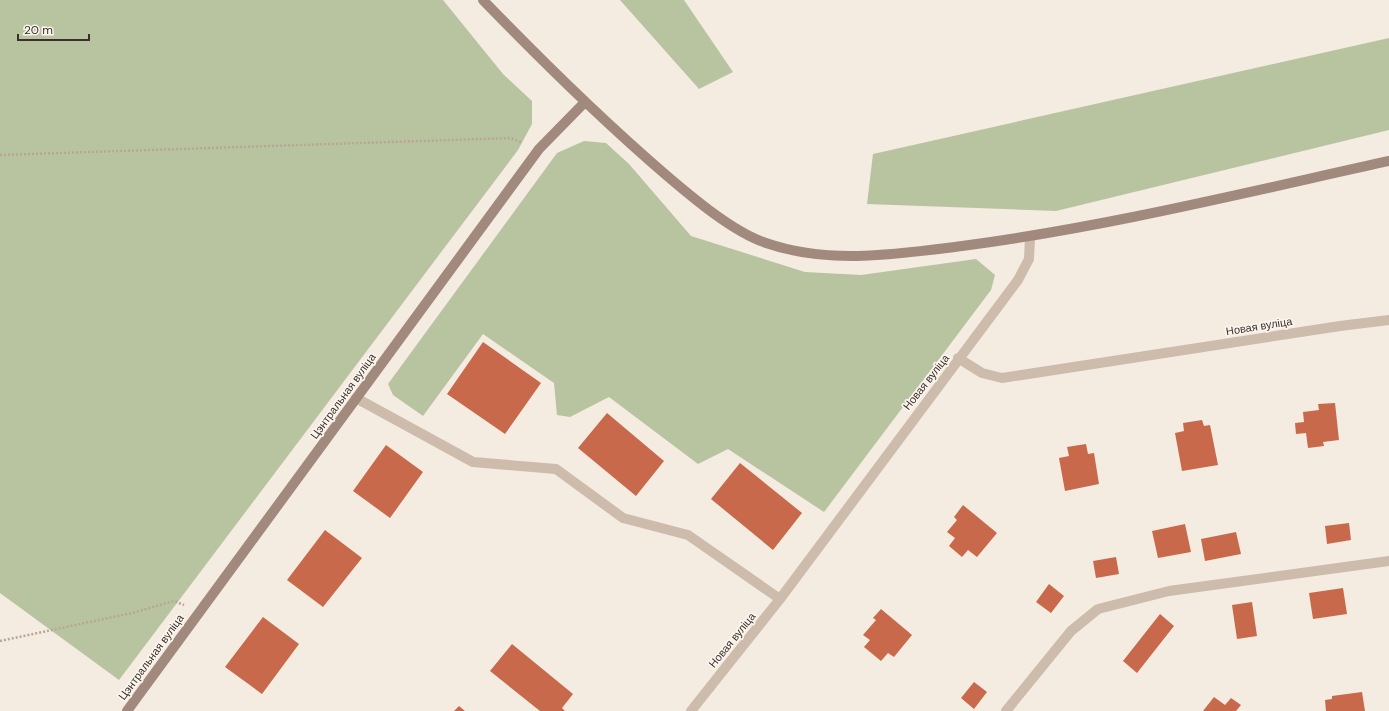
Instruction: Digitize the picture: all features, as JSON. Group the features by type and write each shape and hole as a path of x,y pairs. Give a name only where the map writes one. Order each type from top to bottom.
{"street":[{"path":"483,0 585,102 694,199 730,224 765,243 807,253 857,256 907,253 1030,237 1226,197 1389,161"},
{"name":"Цэнтральная вуліца","path":"127,711 539,149 585,102"},
{"path":"958,358 1018,280 1029,260 1030,237"},
{"name":"Новая вуліца","path":"691,711 780,599 958,358 982,373 1002,378 1340,326 1389,320"},
{"path":"356,398 473,462 556,470 623,518 688,535 780,599"},
{"path":"1006,711 1071,631 1098,609 1169,591 1389,561"}],"path":[{"path":"0,155 511,138 539,149"},
{"path":"0,641 132,613 174,601 199,611"}],"green space":[{"path":"0,0 443,0 503,74 532,101 532,124 518,150 119,680 0,593"},
{"path":"620,0 684,0 733,72 699,89"},
{"path":"1389,38 1389,130 1056,211 867,204 873,154"},
{"path":"584,141 606,143 629,164 691,236 805,272 861,275 976,259 995,275 991,290 824,512 728,449 698,464 609,397 570,417 557,415 554,383 483,334 423,416 393,395 388,384 557,153"}],"building":[{"path":"483,342 541,383 505,434 447,394"},
{"path":"1335,403 1339,440 1323,442 1324,446 1308,448 1306,433 1296,434 1295,423 1304,422 1303,412 1319,410 1318,404"},
{"path":"607,413 664,461 636,496 578,448"},
{"path":"1202,420 1204,426 1210,425 1218,465 1182,471 1175,433 1184,431 1183,423"},
{"path":"1086,444 1088,454 1094,453 1099,484 1065,491 1059,458 1069,456 1067,447"},
{"path":"386,445 423,472 390,518 353,491"},
{"path":"740,463 802,513 773,550 711,499"},
{"path":"963,505 997,533 977,557 968,550 962,557 949,546 955,538 947,532 957,520 954,517"},
{"path":"1349,523 1351,540 1327,544 1325,526"},
{"path":"1185,524 1191,552 1158,558 1152,531"},
{"path":"325,530 362,558 323,607 287,580"},
{"path":"1236,532 1241,554 1205,561 1201,539"},
{"path":"1116,557 1119,574 1096,578 1093,561"},
{"path":"1049,584 1064,596 1051,613 1036,602"},
{"path":"1343,588 1347,614 1313,619 1309,593"},
{"path":"1252,602 1257,636 1237,639 1232,605"},
{"path":"881,609 912,635 894,657 888,653 881,661 864,647 870,640 863,635 876,620 873,618"},
{"path":"1160,614 1174,626 1137,673 1123,661"},
{"path":"263,617 299,644 262,694 225,667"},
{"path":"512,644 573,694 562,708 565,711 540,711 490,671"},
{"path":"974,682 987,692 974,709 961,698"},
{"path":"1362,692 1365,711 1326,711 1325,700 1332,699 1332,696"},
{"path":"1214,697 1225,705 1231,698 1241,705 1236,711 1203,711"},
{"path":"459,706 465,711 454,711"}]}
